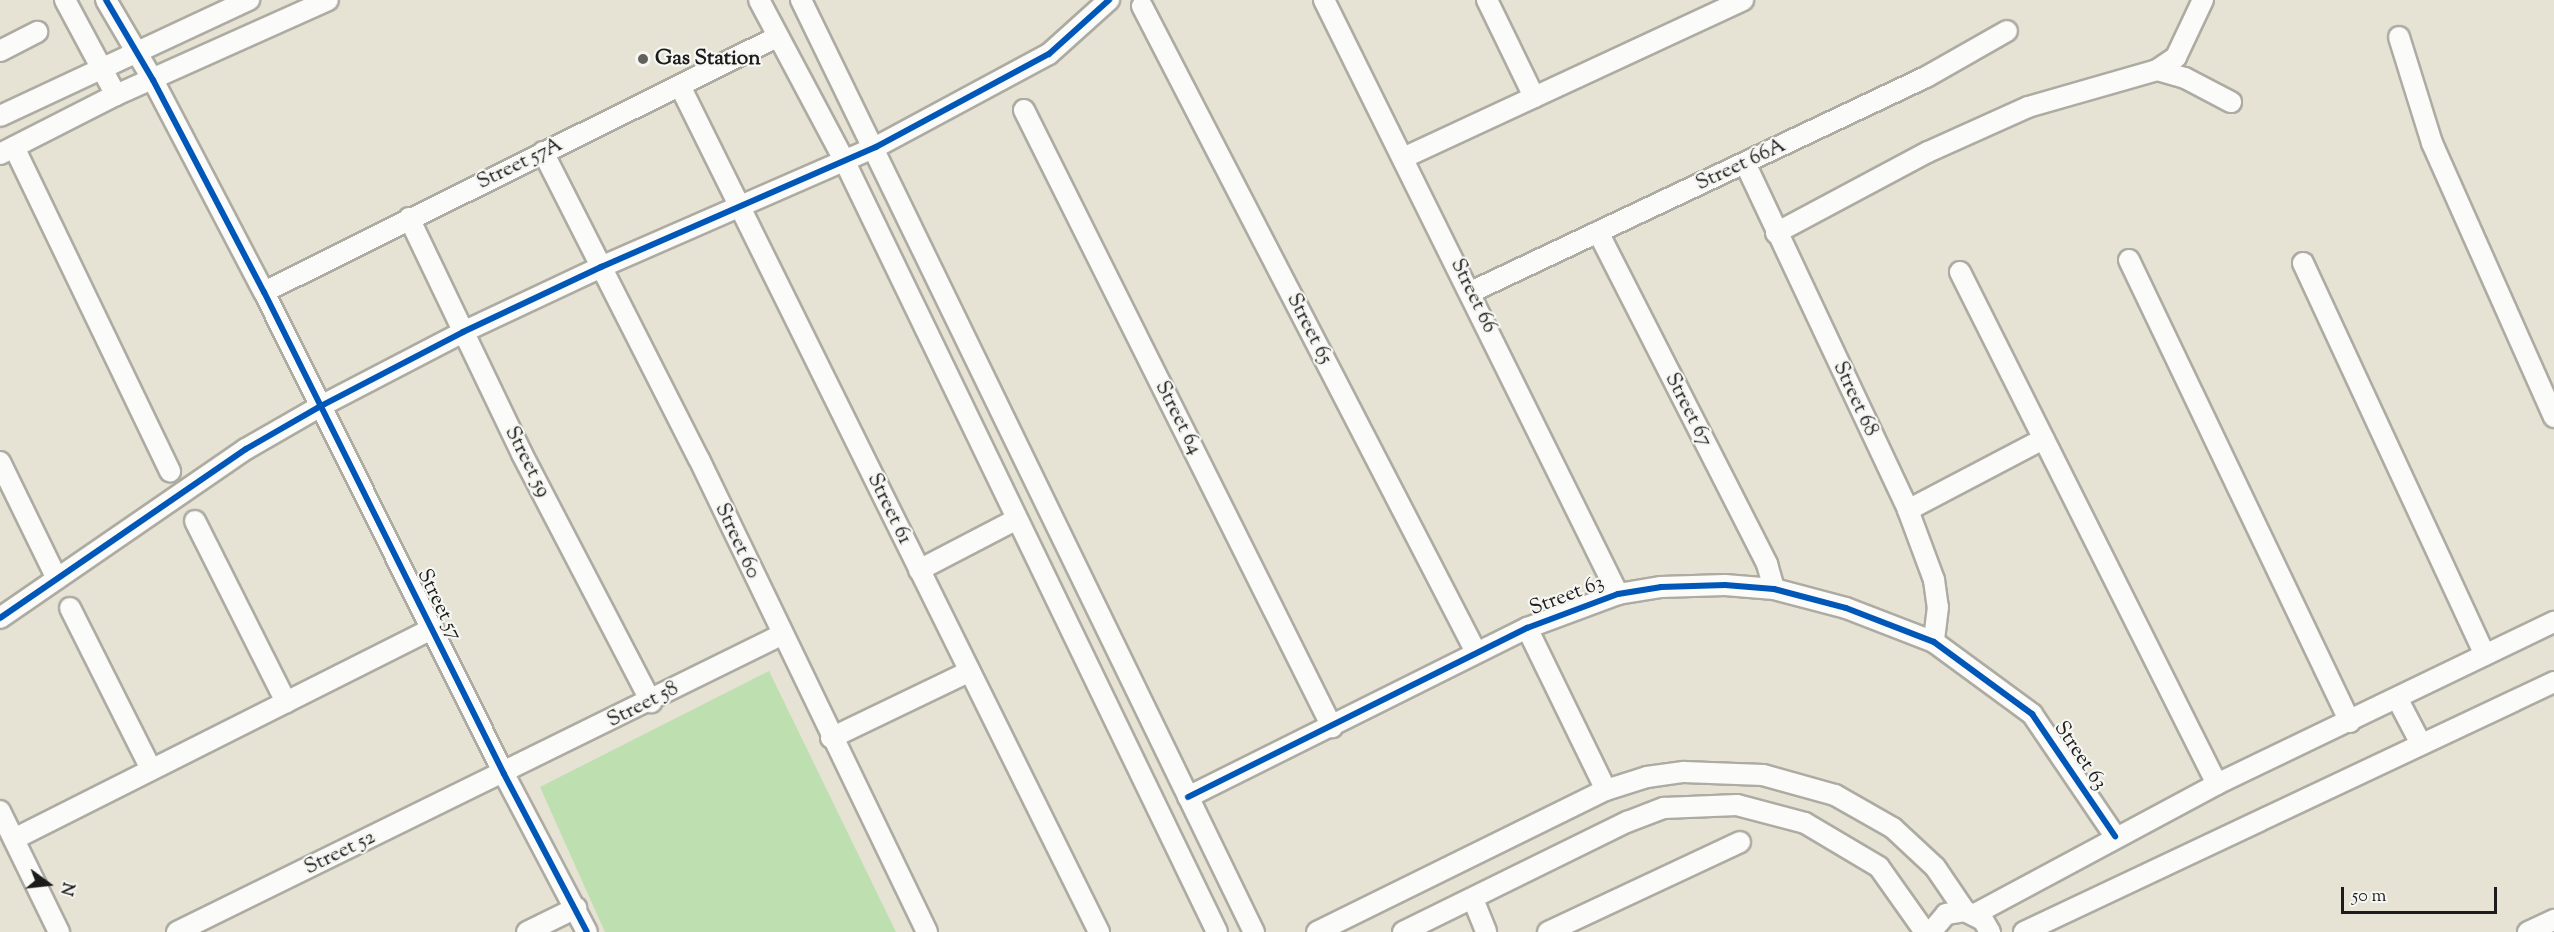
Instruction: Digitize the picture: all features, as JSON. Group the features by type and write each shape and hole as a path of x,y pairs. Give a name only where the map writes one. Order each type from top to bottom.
{"street":[{"path":"65,0 116,95"},
{"name":"Street 57","path":"106,0 134,53 153,80 264,292 504,774 587,932"},
{"path":"0,116 100,67 249,0"},
{"path":"170,471 7,151 116,95 153,80 291,8 328,0"},
{"path":"759,0 844,160 1218,932"},
{"path":"801,0 876,147 1254,932"},
{"path":"0,618 246,449 319,406 463,332 601,267 876,147 1049,54 1109,0"},
{"name":"Street 66","path":"1324,0 1471,292 1618,594"},
{"path":"1487,0 1534,97"},
{"path":"1403,158 1743,0"},
{"path":"1776,233 1982,125 2028,107 2157,70 2176,57 2203,0"},
{"name":"Street 65","path":"1142,6 1476,652"},
{"name":"Street 66A","path":"1471,292 1926,77 2007,31"},
{"path":"0,51 37,32"},
{"name":"Street 57A","path":"264,292 777,37"},
{"path":"2399,37 2432,143 2554,417"},
{"path":"2157,70 2185,78 2231,102"},
{"name":"Street 61","path":"680,87 1099,932"},
{"name":"Street 64","path":"1024,110 1332,726"},
{"name":"Street 60","path":"543,152 699,459 781,635 927,932"},
{"name":"Street 68","path":"1745,164 1908,510 1934,580 1938,607 1934,642"},
{"name":"Street 59","path":"409,218 463,332 651,702"},
{"name":"Street 67","path":"1598,232 1767,564 1774,589"},
{"path":"2129,260 2350,722"},
{"path":"2304,263 2485,655"},
{"path":"1960,272 2217,784"},
{"path":"1908,510 2043,439"},
{"path":"0,462 57,579"},
{"path":"919,570 1017,519"},
{"path":"195,521 286,702"},
{"name":"Street 63","path":"1188,798 1476,652 1527,628 1618,594 1661,587 1774,589 1846,608 1934,642 2032,714 2115,836"},
{"path":"70,608 152,769"},
{"path":"1931,932 1946,914 1970,913 2217,784 2554,622"},
{"path":"14,839 433,628"},
{"path":"1527,628 1606,790"},
{"name":"Street 58","path":"504,774 781,635"},
{"path":"831,738 970,671"},
{"path":"2024,932 2554,682"},
{"path":"2397,698 2421,744"},
{"path":"1317,932 1606,790 1647,777 1684,772 1726,771 1801,783 1835,795 1893,828 1935,867 1970,913 1990,932"},
{"name":"Street 52","path":"177,932 504,774"},
{"path":"1403,932 1628,822 1664,808 1737,805 1805,823 1879,867 1925,932"},
{"path":"0,811 59,932"},
{"path":"1548,932 1740,843"},
{"path":"1473,899 1486,932"},
{"path":"527,932 576,908"},
{"path":"2528,932 2554,920"}],"green space":[{"path":"769,671 896,932 605,932 540,787"}],"cycle path":[{"path":"106,0 153,80 264,292 504,774 587,932"},
{"path":"0,618 246,449 319,407 463,332 601,267 876,147 1049,54 1109,0"},
{"path":"1188,797 1527,628 1618,594 1661,587 1725,585 1774,589 1846,608 1934,642 2032,714 2115,836"}],"place":[{"name":"Gas Station","path":"643,59"}]}
